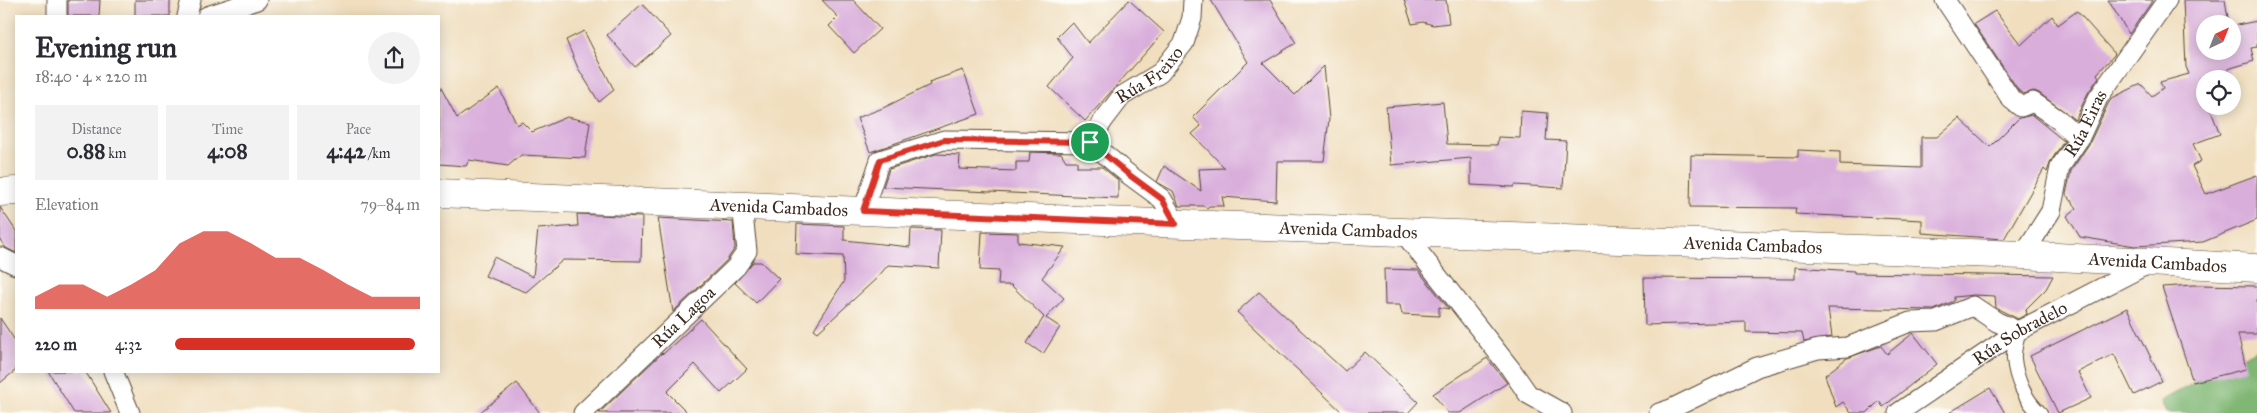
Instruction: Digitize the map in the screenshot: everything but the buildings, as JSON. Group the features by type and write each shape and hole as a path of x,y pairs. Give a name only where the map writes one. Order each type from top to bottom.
{"main road":[{"path":"0,192 15,191"},
{"name":"Avenida Cambados","path":"440,193 1176,224 2023,255 2148,264 2253,263"}],"street":[{"path":"57,0 57,15"},
{"path":"186,15 191,0"},
{"path":"210,15 257,0"},
{"name":"Rúa Freixo","path":"1090,142 1122,96 1160,73 1184,43 1192,18 1193,0"},
{"path":"1945,0 2011,99 2021,107 2034,102 2059,120 2079,139"},
{"name":"Rúa Eiras","path":"2023,255 2051,211 2060,168 2079,139 2098,98 2167,0"},
{"path":"863,211 880,160 944,140 1090,142 1128,174 1162,199 1176,224"},
{"name":"Rúa Lagoa","path":"583,413 736,267 747,251 742,205"},
{"path":"1403,232 1510,368 1528,394 1562,413"},
{"path":"0,258 15,265"},
{"name":"Rúa Sobradelo","path":"1898,413 2018,331 2148,264"},
{"path":"1659,413 1758,367 1818,349 1848,348 1910,322 1936,321 1973,306 1997,322 2018,331 2014,358 2019,383 2040,413"},
{"path":"114,373 130,413"}],"green space":[{"path":"2257,349 2257,413 2166,413 2161,401"}],"route":[{"path":"944,140 1090,142 1128,174 1162,199 1176,224 863,211 880,160 944,140"}]}
